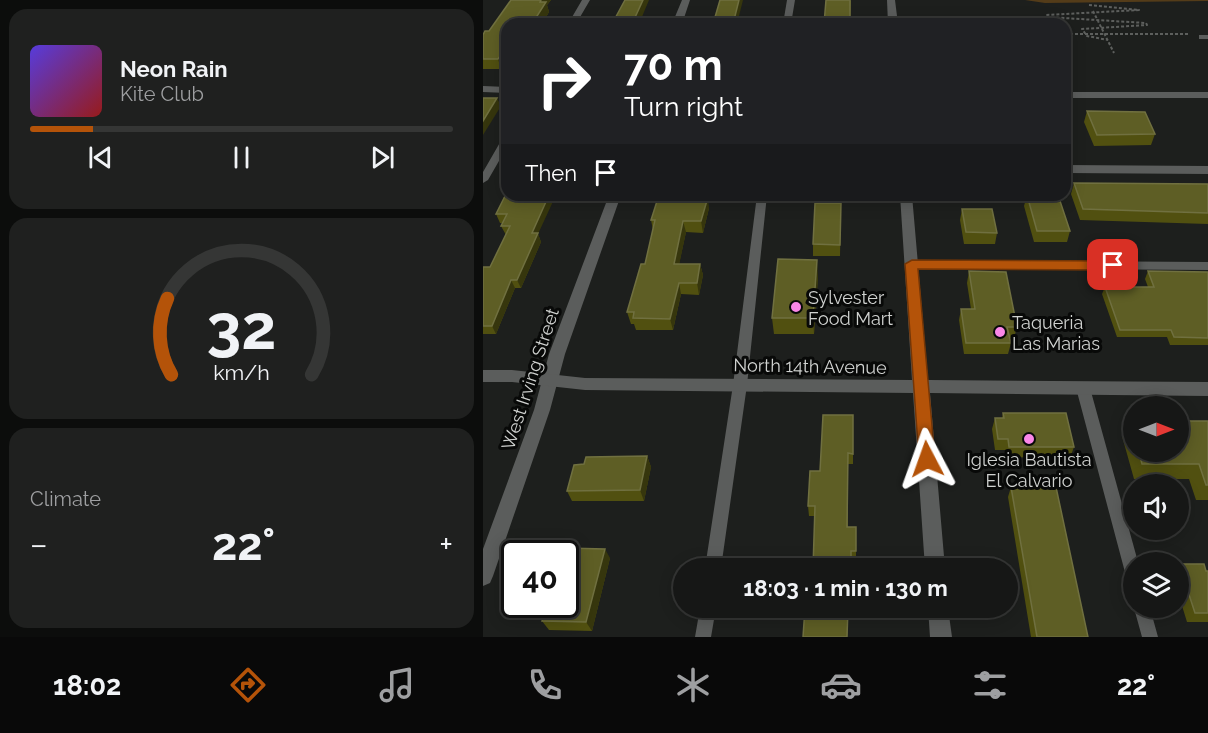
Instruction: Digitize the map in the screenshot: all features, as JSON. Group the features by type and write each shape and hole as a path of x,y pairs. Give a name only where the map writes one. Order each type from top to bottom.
{"street":[{"path":"679,18 685,0"},
{"path":"891,0 892,18"},
{"path":"483,89 501,90"},
{"path":"1071,169 1208,170"},
{"name":"West Irving Street","path":"483,576 613,201"},
{"path":"907,201 934,558"},
{"name":"North 14th Avenue","path":"483,376 585,384 1208,389"},
{"path":"939,618 941,637"}],"lane":[{"path":"576,18 586,0"},
{"path":"788,18 791,0"},
{"path":"1071,94 1208,95"},
{"path":"483,180 501,149"},
{"path":"714,558 740,385 761,201"},
{"path":"912,264 1208,266"},
{"path":"1083,388 1127,552"},
{"path":"703,637 706,618"},
{"path":"1145,618 1150,637"}],"path":[{"path":"1047,18 1046,15 1093,12 1139,10 1089,5 1093,12 1098,21 1105,34 1114,52"},
{"path":"1071,19 1146,23 1147,25 1081,29 1087,36 1108,40"},
{"path":"1071,34 1198,34 1205,37"}],"shaded area":[{"path":"1025,0 1208,0 1208,1 1045,3"}],"building":[{"path":"511,0 546,2 536,18 501,18 501,55 498,59 483,59 483,35 485,31 489,31"},
{"path":"625,0 643,0 635,18 615,18"},
{"path":"720,0 739,0 734,18 715,18"},
{"path":"826,0 850,0 850,18 824,18"},
{"path":"483,98 497,98 483,121"},
{"path":"1087,111 1145,112 1155,134 1097,135"},
{"path":"1074,183 1208,184 1208,213 1083,209"},
{"path":"502,201 546,201 532,233 538,233 517,280 511,280 492,326 483,326 483,267 490,267 510,226 501,226 507,214 496,214"},
{"path":"657,201 707,201 701,221 683,221 674,264 700,264 697,283 679,283 670,319 633,318 634,312 627,312 641,264 645,264 655,220 651,220"},
{"path":"1029,201 1060,201 1070,231 1037,231"},
{"path":"815,203 841,203 840,245 813,244"},
{"path":"962,209 992,209 997,233 966,232"},
{"name":"Sylvester Food Mart","path":"778,259 817,260 813,318 772,318"},
{"path":"969,271 1006,272 1017,327 1007,327 1011,343 966,343 961,309 975,309"},
{"path":"1148,271 1208,272 1208,338 1174,337 1171,330 1120,330 1105,287 1154,287"},
{"name":"Iglesia Bautista El Calvario","path":"1003,413 1066,413 1074,447 1009,447 1008,439 998,439 995,418 1004,418"},
{"path":"823,415 853,415 853,454 848,453 847,527 856,527 856,551 851,551 851,558 813,558 815,506 808,506 810,471 820,471"},
{"path":"1189,421 1208,421 1208,485 1206,485 1199,464 1142,464 1142,462 1189,462"},
{"path":"647,456 640,490 567,491 574,465 584,464 586,457"},
{"path":"1011,487 1056,487 1088,637 1037,637"},
{"path":"579,548 605,549 586,622 542,621 543,618 579,618"},
{"path":"1189,564 1204,564 1208,571 1208,613 1195,613 1189,595"},
{"path":"804,618 848,618 847,637 803,637"}],"place":[{"name":"Sylvester Food Mart","path":"796,307"},
{"name":"Taqueria Las Marias","path":"1000,332"},
{"name":"Iglesia Bautista El Calvario","path":"1029,439"}],"route":[{"path":"927,459 912,264 1113,265"}]}
